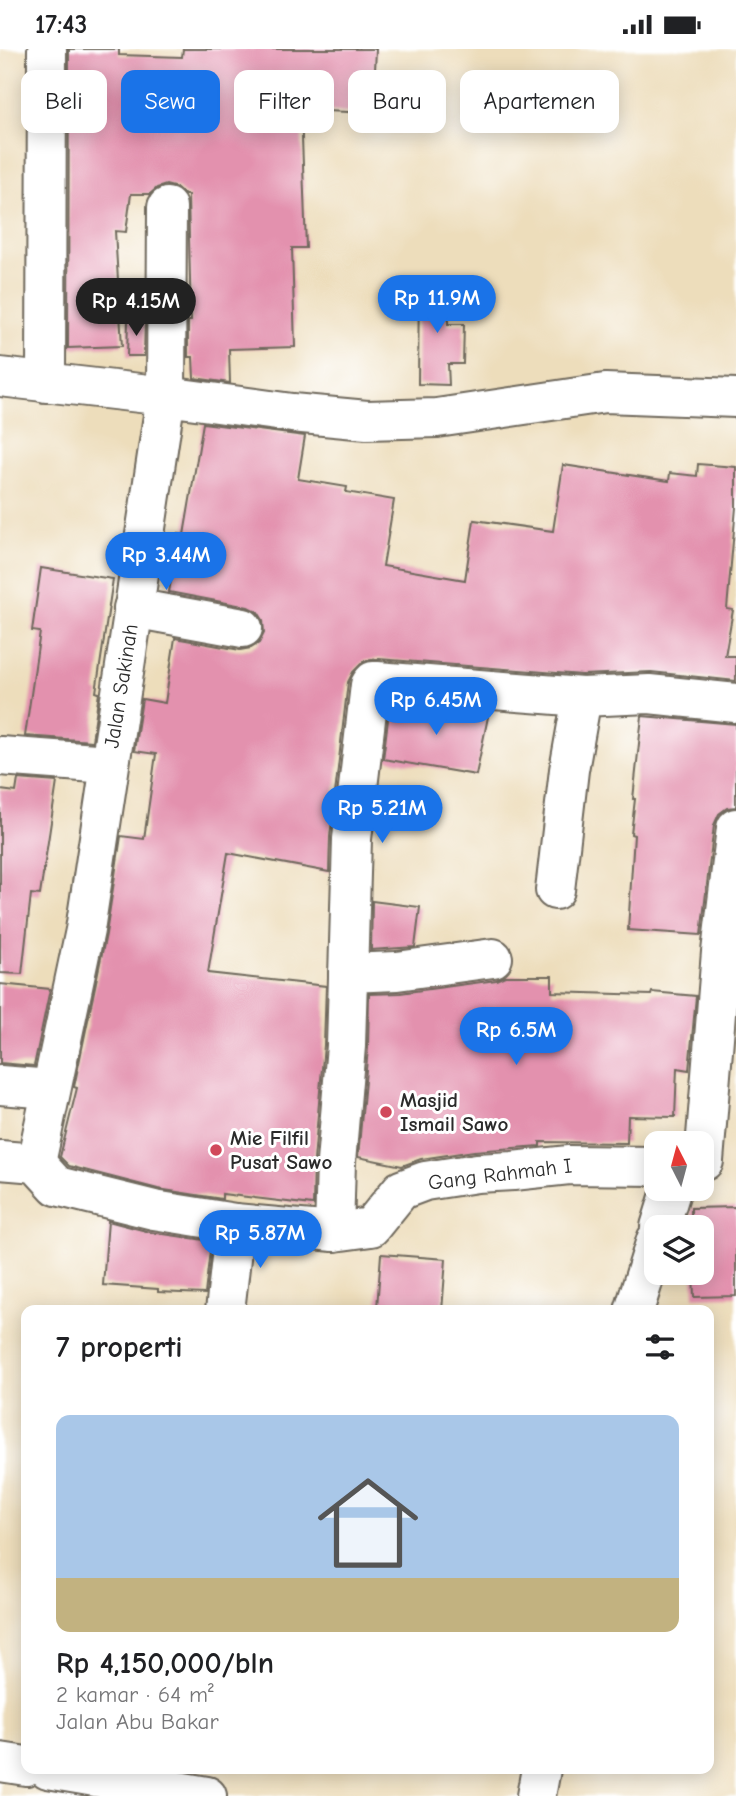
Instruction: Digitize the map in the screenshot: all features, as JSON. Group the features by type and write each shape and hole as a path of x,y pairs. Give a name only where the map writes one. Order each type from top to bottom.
{"street":[{"path":"46,383 47,49"},
{"name":"Jalan Sakinah","path":"18,1161 51,1089 85,930 166,396 167,207"},
{"path":"0,377 367,420 437,418 605,393 736,398"},
{"path":"133,608 243,628"},
{"path":"334,1232 336,1162 346,1046 352,839 368,690 372,683 377,681 582,697 649,694 736,703"},
{"path":"555,890 569,770 582,697"},
{"path":"0,756 109,764"},
{"path":"714,1159 721,952 736,828"},
{"path":"348,973 397,971 494,958"},
{"path":"0,1085 51,1089"},
{"name":"Gang Rahmah I","path":"18,1161 57,1186 154,1210 235,1223 334,1232 371,1227 401,1190 425,1181 477,1173 569,1165 644,1166"},
{"path":"226,1305 235,1223"},
{"path":"636,1305 644,1279"},
{"path":"0,1762 21,1765"},
{"path":"83,1774 208,1796"},
{"path":"536,1796 540,1774"}],"building":[{"path":"69,49 119,49 119,55 182,57 183,49 376,49 375,70 348,70 348,112 334,111 334,70 234,70 234,133 302,133 306,248 292,248 295,347 229,349 230,383 194,378 193,357 188,357 188,321 191,321 188,195 166,185 150,194 131,194 126,232 115,231 122,346 68,348 69,133 107,133 107,70 69,70"},
{"path":"419,281 448,282 448,324 464,324 463,364 448,364 449,385 418,384"},
{"path":"128,320 145,320 144,356 127,356"},
{"path":"203,423 305,436 298,479 347,487 346,492 394,500 383,566 465,580 474,520 553,531 563,465 669,481 670,473 697,476 698,464 736,467 736,507 727,609 733,610 725,656 736,656 736,681 651,672 582,675 379,659 364,661 348,682 330,837 329,872 228,853 208,973 326,986 313,1205 222,1194 222,1199 158,1189 69,1166 60,1157 77,1088 74,1087 106,934 121,836 144,839 156,754 134,751 142,699 165,703 175,638 240,650 259,643 264,633 263,620 258,612 248,607 169,592 179,534 184,535"},
{"path":"41,568 113,579 96,692 99,693 92,741 25,736 40,632 32,631"},
{"path":"390,704 489,712 476,775 383,759"},
{"path":"642,716 736,724 736,807 727,808 719,814 714,825 701,935 628,930 634,835 631,834 633,799"},
{"path":"18,779 57,782 40,895 31,894 22,974 0,973 0,790 16,792"},
{"path":"372,901 420,907 415,947 371,950"},
{"path":"505,976 552,976 552,992 651,995 652,992 696,996 689,1070 677,1068 675,1117 628,1116 627,1143 540,1142 540,1146 474,1151 421,1159 402,1166 358,1157 368,1048 369,994 400,993 496,980"},
{"path":"0,984 50,989 34,1066 0,1063"},
{"path":"736,1207 736,1296 694,1297 694,1285 714,1285 714,1215 691,1215 691,1208"},
{"path":"108,1221 150,1232 211,1241 205,1294 158,1292 158,1289 103,1285"},
{"path":"381,1254 446,1259 442,1305 377,1305"}],"place":[{"name":"Masjid Ismail Sawo","path":"386,1112"},
{"name":"Mie Filfil Pusat Sawo","path":"216,1150"}]}
